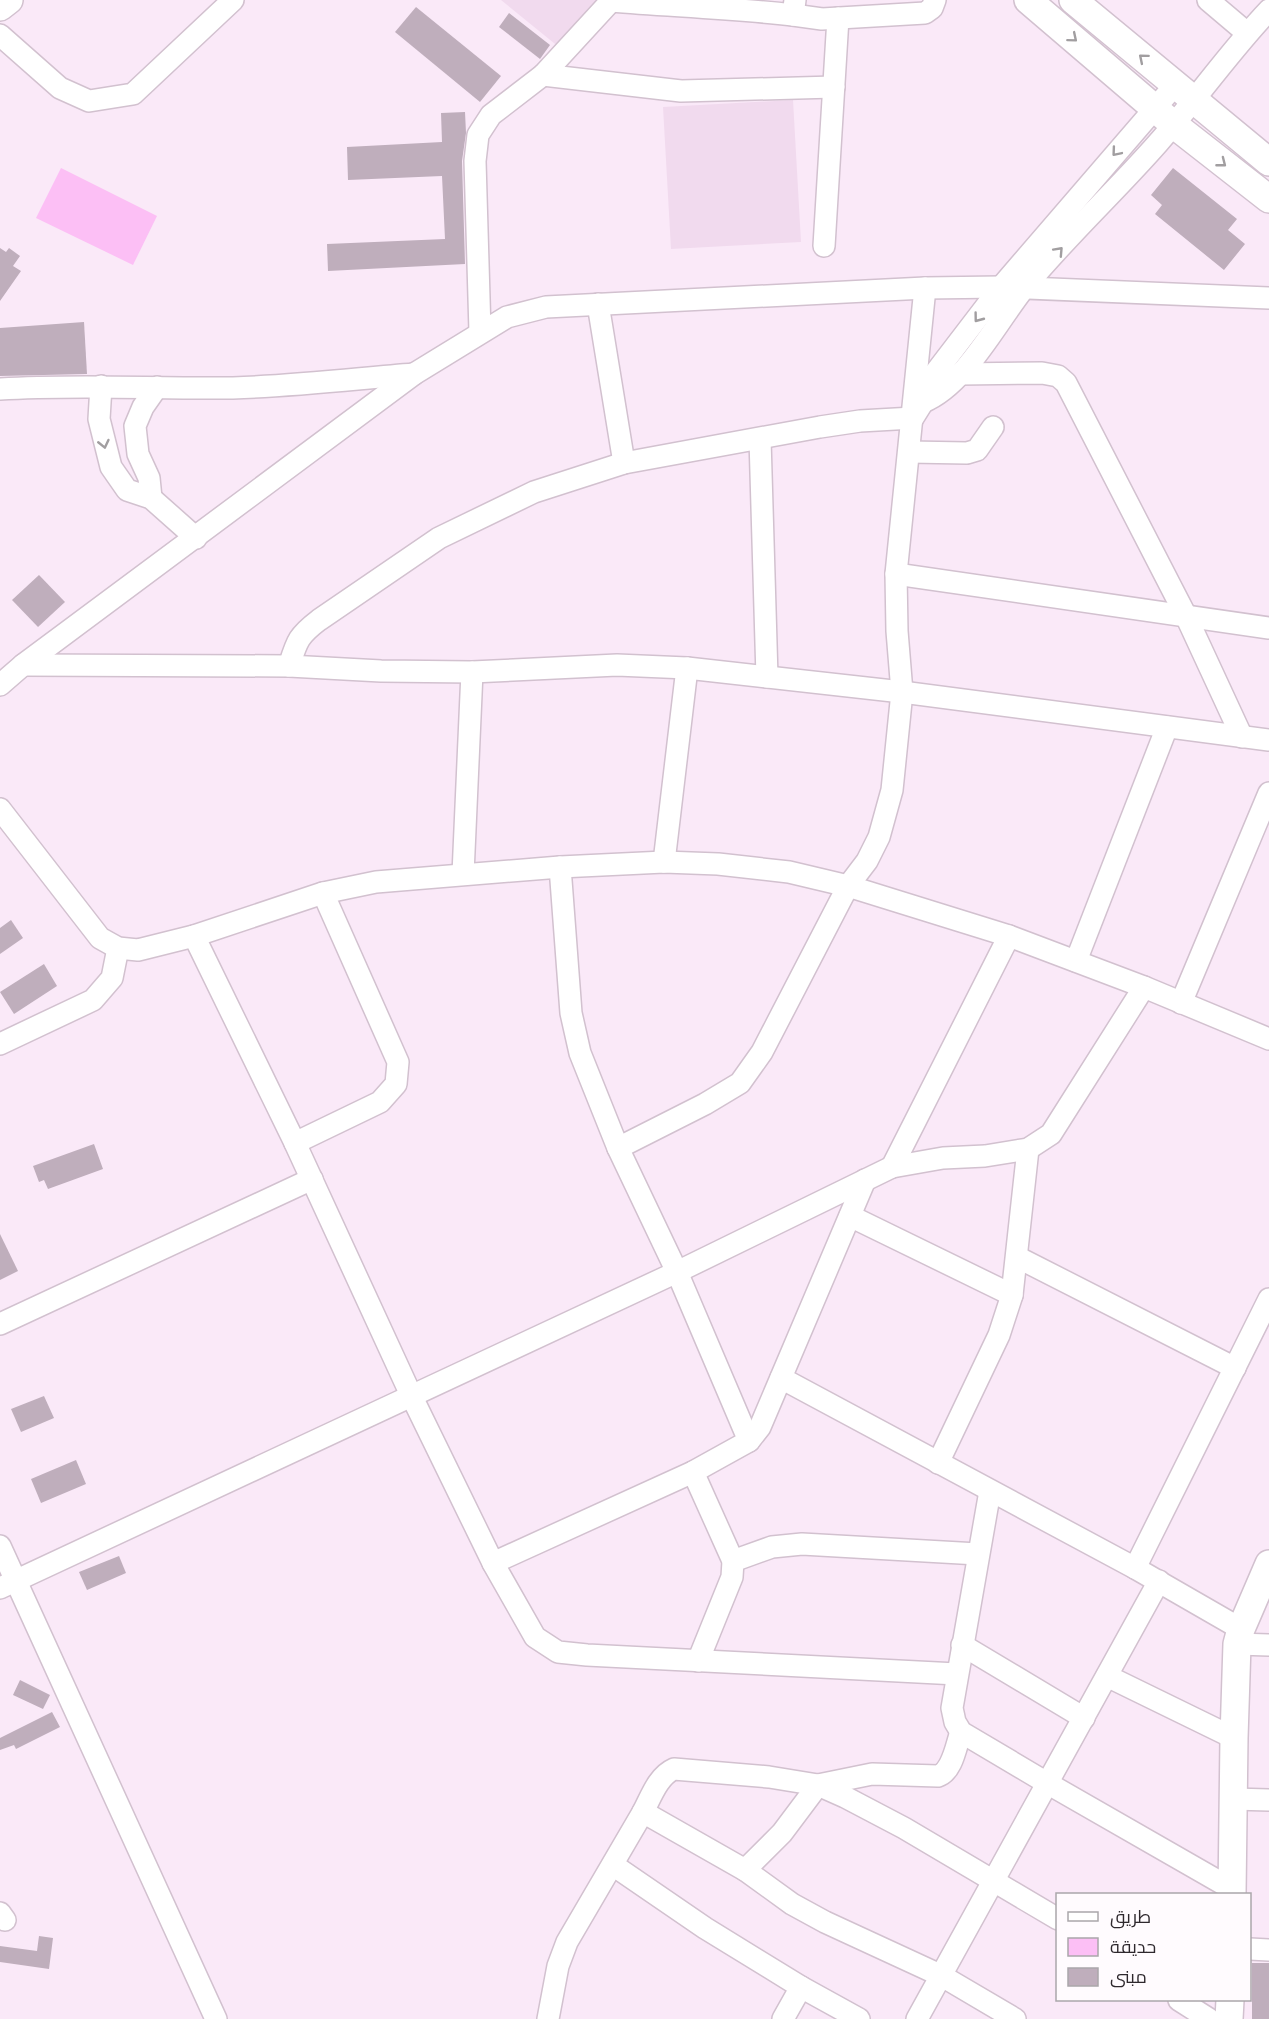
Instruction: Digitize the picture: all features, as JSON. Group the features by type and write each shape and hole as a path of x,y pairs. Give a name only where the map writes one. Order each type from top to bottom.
{"main road":[{"path":"0,7 9,0"},
{"path":"1028,0 1164,116 1269,200"},
{"path":"1073,0 1269,162"},
{"path":"1232,1892 1234,1738 1239,1636 1269,1564"},
{"path":"1229,2019 1230,2001"}],"street":[{"path":"0,35 60,88 89,101 133,94 233,0"},
{"path":"480,332 475,161 478,135 490,116 543,75 611,0 667,6 794,8 822,19 925,13 932,8 935,0"},
{"path":"1208,0 1247,33"},
{"path":"618,1148 705,1104 740,1083 762,1052 848,886 867,861 879,837 892,790 902,692 897,631 896,574 909,452 926,385 1001,287 1185,93 1269,10"},
{"path":"824,246 838,18"},
{"path":"543,75 681,91 834,87"},
{"path":"289,666 296,641 303,632 439,538 534,492 624,463 918,410 938,396 960,374 1025,287 1164,116"},
{"path":"0,685 23,665 414,374 507,317 546,307 925,288 1025,287 1269,297"},
{"path":"918,410 925,288"},
{"path":"598,304 624,463"},
{"path":"960,374 1042,373 1058,376 1066,384 1186,616 1242,737"},
{"path":"0,389 45,386 232,388 320,384 346,379 414,374"},
{"path":"101,386 99,418 111,467 127,490 152,498 196,538"},
{"path":"152,498 149,478 138,454 135,426 143,407 157,387"},
{"path":"909,452 966,453 977,450 993,427"},
{"path":"759,439 767,677"},
{"path":"896,574 1269,628"},
{"path":"23,665 289,666 381,671 472,672 617,665 687,668 902,692 1269,740"},
{"path":"664,862 687,668"},
{"path":"463,873 472,672"},
{"path":"1076,961 1167,727"},
{"path":"1181,1003 1269,793"},
{"path":"0,808 100,938 117,948 138,950 194,936 323,893 376,882 463,873 560,867 664,862 718,864 789,872 848,886 1009,936 1144,987 1269,1040"},
{"path":"560,867 571,1013 580,1053 618,1148 677,1272 749,1441"},
{"path":"295,1143 380,1102 396,1084 398,1062 323,893"},
{"path":"194,936 295,1143 411,1395 493,1563 535,1637 558,1652 587,1655 957,1674"},
{"path":"892,1167 1009,936"},
{"path":"0,1044 93,1000 112,978 117,948"},
{"path":"8,1585 677,1272 892,1167 942,1158 985,1156 1029,1149 1051,1134 1144,987"},
{"path":"938,1463 999,1335 1011,1295 1029,1149"},
{"path":"0,1324 312,1179"},
{"path":"493,1563 693,1472 749,1441 760,1427 865,1180"},
{"path":"850,1216 1011,1295"},
{"path":"1017,1257 1235,1368"},
{"path":"1135,1568 1269,1299"},
{"path":"781,1378 1160,1581 1239,1636 1269,1646"},
{"path":"693,1472 733,1561 732,1577 698,1661"},
{"path":"990,1491 957,1674 952,1708 955,1722 961,1731 1232,1892"},
{"path":"733,1561 772,1547 802,1544 978,1554"},
{"path":"0,1546 8,1585 216,2019"},
{"path":"917,2019 1160,1581"},
{"path":"962,1645 1084,1718"},
{"path":"1107,1676 1234,1738"},
{"path":"746,1870 782,1833 818,1785 872,1774 938,1776 945,1774 961,1731"},
{"path":"548,2019 558,1966 567,1942 661,1780 667,1772 674,1769 769,1777 818,1785 904,1828 1056,1918"},
{"path":"1233,1799 1269,1800"},
{"path":"643,1812 746,1870 792,1904 825,1922 942,1976 1015,2019"},
{"path":"613,1865 705,1928 801,1987 859,2019"},
{"path":"1251,1949 1269,1950"},
{"path":"783,2019 801,1987"},
{"path":"1181,2001 1209,2019"}],"shaded area":[{"path":"501,0 598,0 560,48"},
{"path":"793,100 801,242 671,249 663,107"}],"green space":[{"path":"61,168 157,216 133,265 36,218"}],"building":[{"path":"416,7 501,76 480,102 395,32"},
{"path":"509,13 550,45 540,59 499,27"},
{"path":"465,112 466,133 462,161 465,264 328,271 327,244 445,239 442,176 348,180 347,147 442,142 441,113"},
{"path":"1173,168 1237,219 1228,230 1245,244 1224,270 1155,214 1162,205 1151,195"},
{"path":"0,248 6,252 9,248 20,256 13,266 21,271 0,301"},
{"path":"84,322 87,374 0,376 0,328"},
{"path":"39,575 65,602 38,627 12,600"},
{"path":"11,920 23,938 0,954 0,928"},
{"path":"44,964 57,986 14,1014 0,992"},
{"path":"94,1144 103,1169 48,1189 44,1180 39,1182 33,1166"},
{"path":"0,1234 18,1271 0,1280"},
{"path":"44,1396 54,1418 21,1432 11,1409"},
{"path":"76,1460 86,1484 41,1503 31,1479"},
{"path":"119,1556 126,1573 87,1590 79,1572"},
{"path":"20,1680 50,1695 43,1709 13,1695"},
{"path":"52,1712 60,1727 16,1749 14,1745 0,1750 0,1738"},
{"path":"39,1936 53,1938 49,1969 0,1962 0,1946 37,1951"},
{"path":"1252,1963 1269,1963 1269,2019 1252,2019"}]}
